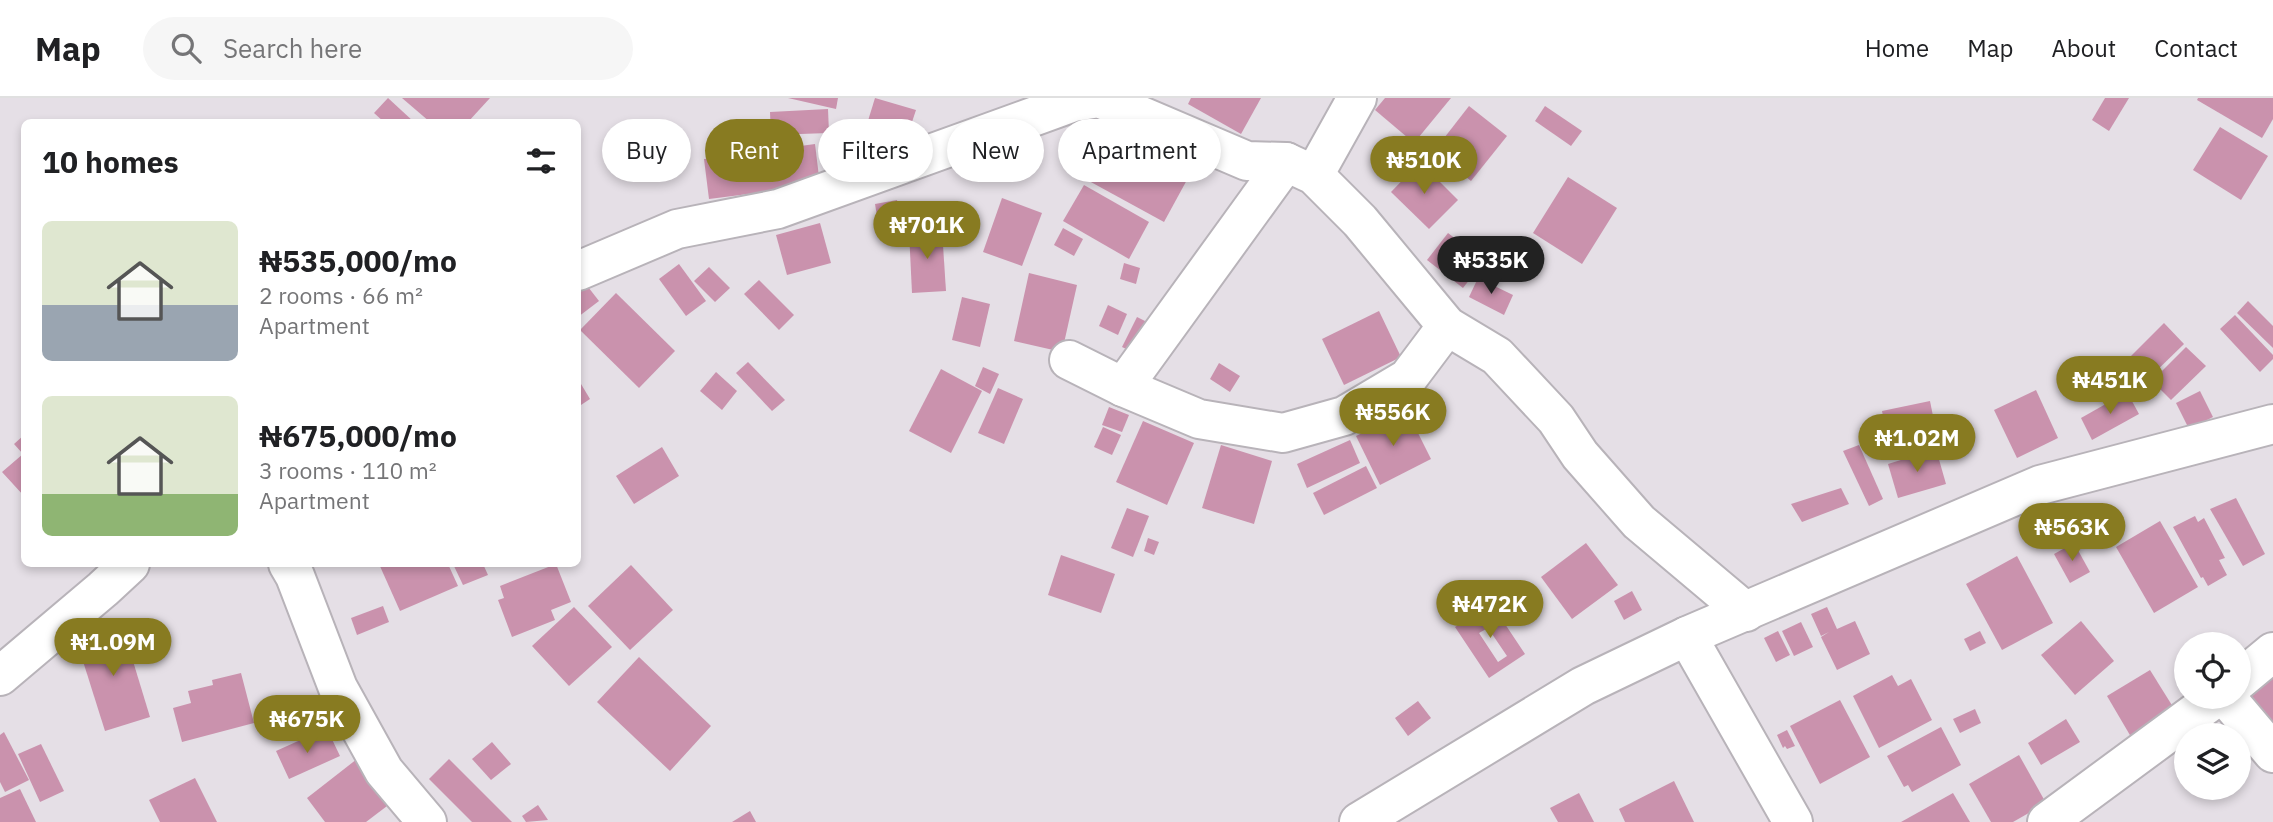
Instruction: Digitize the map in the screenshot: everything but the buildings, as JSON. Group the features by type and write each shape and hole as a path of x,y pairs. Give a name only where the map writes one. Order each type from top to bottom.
{"street":[{"path":"581,270 677,229 778,209 1074,102 1099,98 1247,161 1300,169 1360,221 1447,326 1497,356 1556,419 1580,455 1639,522 1746,612"},
{"path":"1123,387 1357,98"},
{"path":"1069,360 1123,387 1199,419 1283,433 1344,416 1408,378 1447,326"},
{"path":"1359,822 1583,686 1687,636 2040,485 2273,424"},
{"path":"0,676 127,567"},
{"path":"289,567 338,688 384,771 427,822"},
{"path":"1687,636 1793,822"},
{"path":"2251,670 2273,652"},
{"path":"2047,822 2200,709"},
{"path":"2236,709 2273,753"}]}
